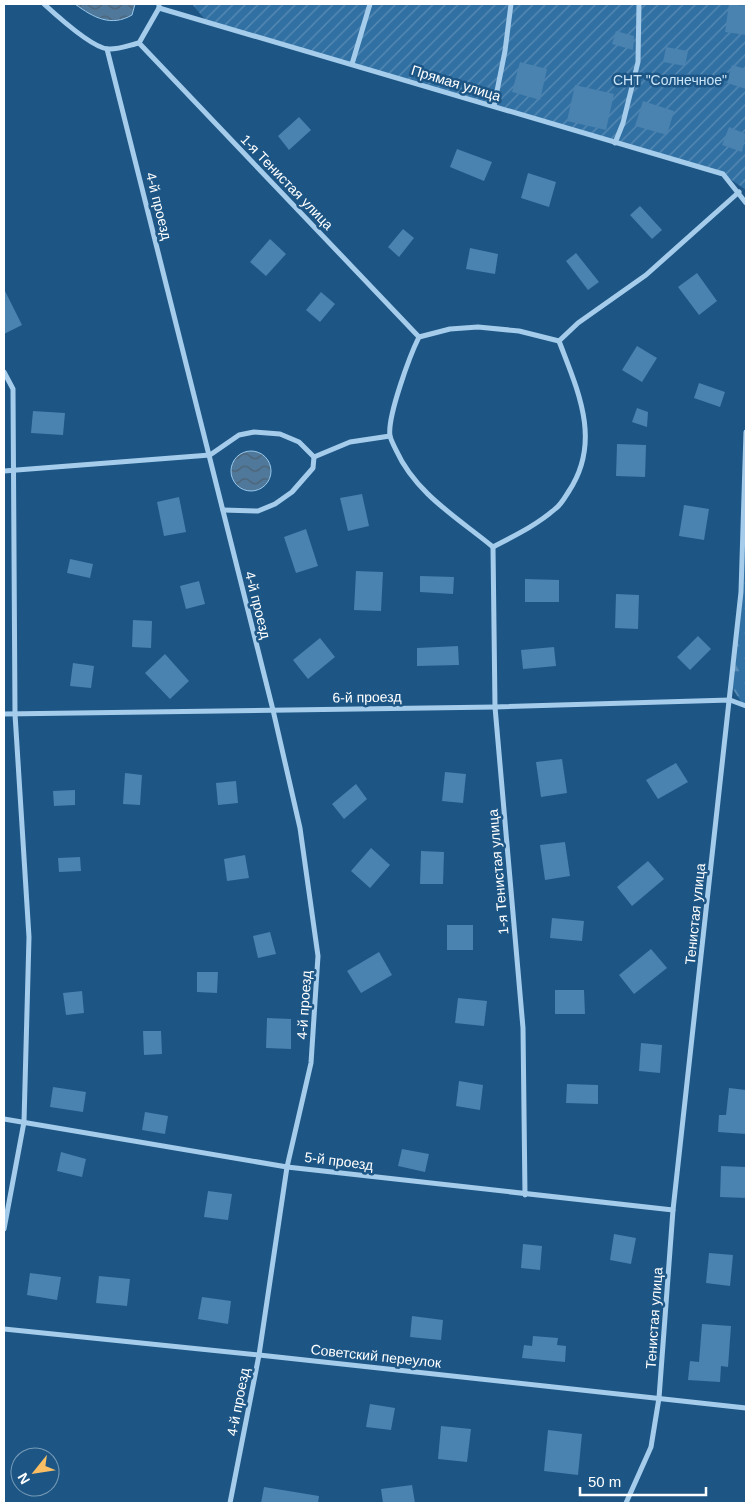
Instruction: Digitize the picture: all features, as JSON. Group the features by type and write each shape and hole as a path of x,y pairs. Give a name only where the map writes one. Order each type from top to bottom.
{"street":[{"path":"44,4 66,24 107,49 139,43 159,6"},
{"path":"352,64 370,4"},
{"path":"494,106 506,51 511,4"},
{"path":"615,143 624,123 638,62 638,4"},
{"name":"Прямая улица","path":"159,6 723,174 739,192"},
{"name":"1-я Тенистая улица","path":"139,43 419,337"},
{"name":"4-й проезд","path":"107,49 210,455"},
{"path":"559,341 578,323 646,275 739,192 746,203"},
{"path":"478,328 519,331 559,341 578,389 587,438 578,477 557,508 524,530 493,547 438,505 415,480 400,457 390,436 403,376 419,337 450,329 478,328"},
{"path":"4,372 13,389 15,714 29,937 24,1122 4,1229"},
{"path":"4,471 210,455 239,435 254,432 280,434 299,442 314,457"},
{"name":"Тенистая улица","path":"626,1503 651,1447 659,1398 673,1210 741,592 746,432"},
{"path":"314,457 350,442 390,436"},
{"path":"210,455 223,510 258,511 275,504 292,492 313,468 314,457"},
{"name":"4-й проезд","path":"223,510 273,710 300,828 318,956 311,1063 287,1166 259,1354 230,1503"},
{"name":"1-я Тенистая улица","path":"493,547 495,707 523,1028 525,1195"},
{"path":"730,700 746,706"},
{"name":"6-й проезд","path":"4,714 495,707 730,700"},
{"name":"5-й проезд","path":"4,1119 287,1166 525,1195 673,1210"},
{"name":"Советский переулок","path":"4,1330 259,1354 746,1408"}],"green space":[{"name":"СНТ \"Солнечное\"","path":"192,4 746,4 746,190 723,174 207,22"},
{"path":"746,432 746,706 743,705 731,686 741,592"}],"water":[{"path":"75,4 135,4 132,15 124,19 110,20 96,17"},
{"path":"251,451 265,457 271,471 265,485 251,491 237,485 231,471 237,457"}],"building":[{"path":"729,4 746,6 746,35 725,32"},
{"path":"616,31 634,36 633,50 612,44"},
{"path":"666,47 688,51 685,66 663,62"},
{"path":"520,62 547,69 540,100 512,92"},
{"path":"732,65 746,69 746,89 727,83"},
{"path":"575,85 614,94 606,130 567,121"},
{"path":"643,101 674,111 667,135 635,126"},
{"path":"299,117 311,130 289,150 278,136"},
{"path":"729,127 746,134 742,152 722,145"},
{"path":"457,149 492,162 484,181 450,167"},
{"path":"528,173 556,182 549,207 521,198"},
{"path":"640,206 662,230 652,239 630,215"},
{"path":"403,229 414,238 399,257 388,247"},
{"path":"270,239 286,254 266,276 250,262"},
{"path":"470,248 498,254 495,274 466,269"},
{"path":"576,253 599,282 588,290 566,261"},
{"path":"697,273 717,301 699,315 678,287"},
{"path":"4,289 22,325 4,334"},
{"path":"321,292 335,304 320,322 306,310"},
{"path":"637,346 657,358 642,382 622,370"},
{"path":"699,383 725,392 720,407 694,398"},
{"path":"637,408 648,412 647,427 632,422"},
{"path":"33,411 65,413 63,435 31,433"},
{"path":"617,444 646,445 645,477 616,476"},
{"path":"362,494 369,526 348,531 340,498"},
{"path":"179,497 186,532 164,536 157,502"},
{"path":"684,505 709,509 704,540 679,536"},
{"path":"306,529 318,566 296,573 284,537"},
{"path":"70,559 93,564 90,578 67,573"},
{"path":"356,571 383,572 381,611 354,610"},
{"path":"420,576 454,577 453,594 420,592"},
{"path":"525,579 559,580 559,602 525,602"},
{"path":"199,581 205,604 186,609 180,586"},
{"path":"616,594 639,595 638,629 615,628"},
{"path":"133,620 152,621 151,648 132,647"},
{"path":"698,636 711,649 690,670 677,657"},
{"path":"320,638 335,657 308,679 293,660"},
{"path":"458,646 459,665 417,666 417,648"},
{"path":"554,647 556,666 523,669 521,650"},
{"path":"165,654 189,681 170,699 145,673"},
{"path":"73,663 94,666 91,688 70,686"},
{"path":"562,759 567,793 541,797 536,762"},
{"path":"676,763 688,782 658,799 646,780"},
{"path":"445,772 466,774 463,803 442,801"},
{"path":"125,773 142,775 140,805 123,804"},
{"path":"236,781 238,803 218,805 216,783"},
{"path":"356,784 367,799 344,819 332,804"},
{"path":"75,790 75,805 54,806 53,791"},
{"path":"565,842 570,876 545,880 540,845"},
{"path":"371,848 390,865 370,888 351,871"},
{"path":"421,851 444,852 443,884 420,884"},
{"path":"245,855 249,878 227,881 224,859"},
{"path":"80,857 81,871 59,872 58,858"},
{"path":"648,861 664,879 632,906 617,887"},
{"path":"552,918 584,921 582,941 550,938"},
{"path":"447,925 473,925 473,950 447,950"},
{"path":"270,932 276,954 258,958 253,936"},
{"path":"651,949 667,968 634,994 619,975"},
{"path":"379,952 392,975 361,993 347,971"},
{"path":"197,972 218,972 217,993 197,992"},
{"path":"555,990 584,990 585,1014 555,1014"},
{"path":"82,991 84,1013 66,1015 63,993"},
{"path":"458,998 487,1001 484,1026 455,1023"},
{"path":"267,1018 291,1019 291,1049 266,1048"},
{"path":"143,1031 161,1031 162,1054 144,1055"},
{"path":"641,1043 662,1045 660,1073 639,1071"},
{"path":"459,1081 483,1085 480,1110 456,1106"},
{"path":"567,1084 598,1085 598,1104 566,1103"},
{"path":"53,1087 86,1092 83,1112 50,1107"},
{"path":"729,1088 746,1090 746,1134 718,1132 719,1115 726,1115"},
{"path":"145,1112 168,1116 165,1134 142,1130"},
{"path":"402,1149 429,1154 425,1172 398,1166"},
{"path":"61,1152 86,1159 82,1177 57,1171"},
{"path":"721,1166 746,1167 746,1198 720,1197"},
{"path":"208,1191 232,1194 228,1220 204,1217"},
{"path":"614,1234 636,1238 631,1264 610,1260"},
{"path":"523,1244 542,1246 540,1270 521,1268"},
{"path":"709,1253 733,1255 730,1286 706,1283"},
{"path":"30,1273 61,1277 57,1300 27,1295"},
{"path":"99,1276 130,1279 127,1306 96,1303"},
{"path":"202,1297 231,1301 228,1324 198,1319"},
{"path":"412,1316 443,1320 441,1340 410,1337"},
{"path":"702,1324 731,1326 728,1367 721,1366 720,1382 688,1380 690,1361 699,1362"},
{"path":"533,1336 558,1338 557,1345 566,1346 565,1362 522,1358 524,1345 532,1346"},
{"path":"370,1404 395,1408 391,1430 366,1427"},
{"path":"441,1426 471,1429 467,1462 438,1459"},
{"path":"548,1430 582,1434 578,1475 544,1471"},
{"path":"412,1485 415,1503 383,1503 381,1489"},
{"path":"264,1487 319,1496 318,1503 261,1503"}]}
